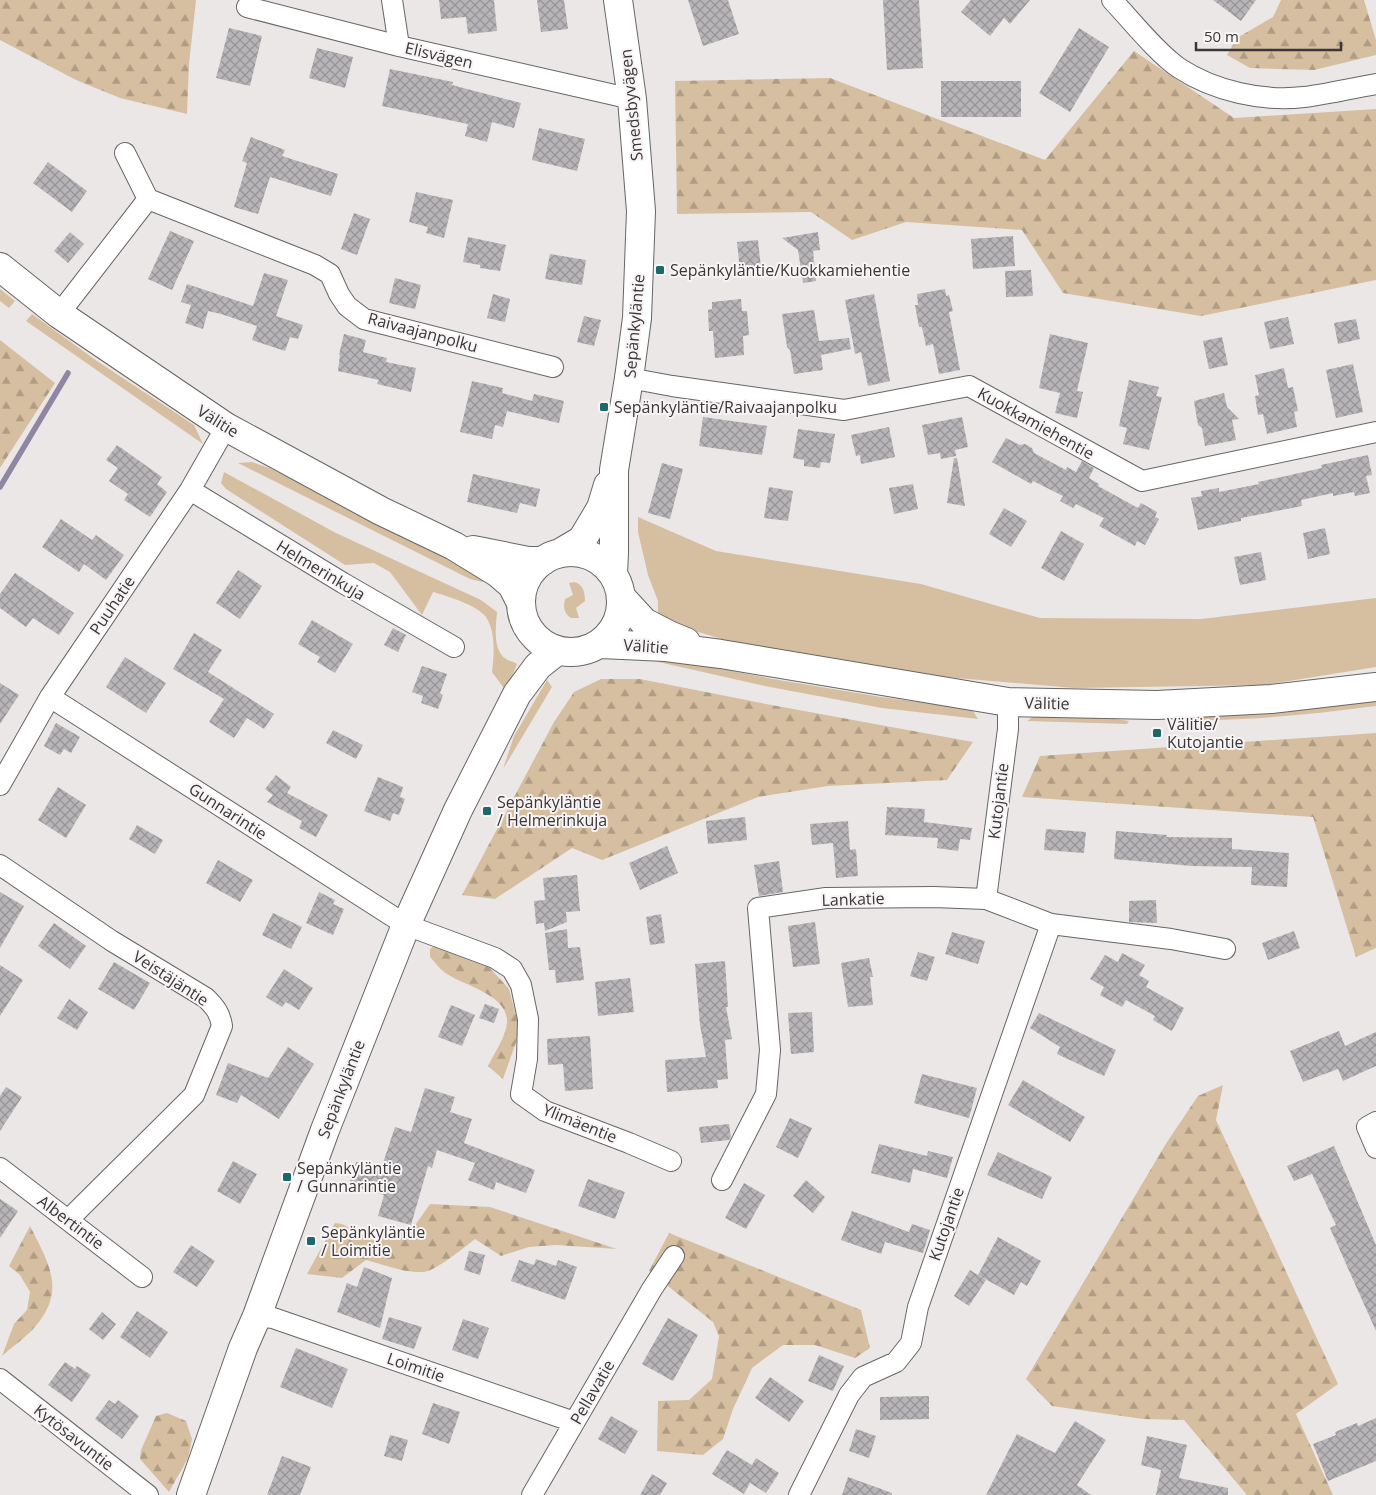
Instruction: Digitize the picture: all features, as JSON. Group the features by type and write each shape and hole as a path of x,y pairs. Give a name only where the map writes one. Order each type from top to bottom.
{"main road":[{"name":"Smedsbyvägen","path":"618,0 632,99 641,211"},
{"name":"Sepänkyläntie","path":"617,586 614,552 614,470 637,318 641,211"},
{"name":"Välitie","path":"0,267 59,314 226,427 381,511 454,546 503,577 512,585 523,613"},
{"name":"Sepänkyläntie","path":"551,557 582,540 600,508 614,470"},
{"name":"Välitie","path":"454,546 528,561 551,557"},
{"path":"575,552 590,556 602,563 617,586 621,607 618,620 611,633 601,644 578,652 557,651 544,645 535,638 523,613 523,588 531,572 551,557 575,552"},
{"name":"Välitie","path":"617,586 644,622 668,635 720,654"},
{"name":"Sepänkyläntie","path":"517,694 524,659 523,613"},
{"name":"Välitie","path":"601,644 666,647 720,654 1008,702 1157,705 1271,699 1376,687"},
{"name":"Sepänkyläntie","path":"191,1495 325,1130 406,925 458,810 517,694 538,666 557,651"}],"street":[{"path":"392,0 399,46"},
{"path":"1112,0 1178,67 1216,86 1235,92 1273,98 1303,97 1376,84"},
{"name":"Elisvägen","path":"246,7 399,46 632,99"},
{"path":"59,314 148,199 125,153"},
{"name":"Raivaajanpolku","path":"148,199 315,265 330,274 347,306 364,319 553,367"},
{"name":"Kuokkamiehentie","path":"629,378 672,386 844,410 969,386 1142,481 1376,432"},
{"name":"Puuhatie","path":"0,785 50,697 190,490 226,427"},
{"name":"Helmerinkuja","path":"190,490 343,583 454,647"},
{"name":"Gunnarintie","path":"50,697 406,925"},
{"name":"Kutojantie","path":"986,899 1008,728 1008,702"},
{"name":"Veistäjäntie","path":"0,865 112,940 206,998 220,1016 222,1026 194,1095 68,1220"},
{"name":"Lankatie","path":"722,1180 766,1094 770,1050 758,908 826,898 986,899 1051,924 1171,939 1225,949"},
{"name":"Kutojantie","path":"799,1495 849,1395 863,1377 896,1362 911,1343 918,1306 1051,924"},
{"name":"Ylimäentie","path":"406,925 495,958 512,970 520,986 528,1019 527,1059 521,1094 545,1112 630,1143 671,1161"},
{"path":"1376,1122 1367,1127 1376,1148"},
{"name":"Albertintie","path":"0,1168 142,1277"},
{"name":"Pellavatie","path":"532,1495 652,1289 674,1256"},
{"name":"Loimitie","path":"257,1316 273,1318 574,1422"},
{"name":"Kytösavuntie","path":"0,1379 148,1495"}],"green space":[{"path":"0,0 196,0 189,64 187,114 120,98 76,80 0,40"},
{"path":"1281,0 1364,0 1376,40 1376,55 1314,70 1250,68 1227,55 1237,38 1273,17"},
{"path":"1134,51 1234,118 1376,109 1376,280 1201,316 1063,293 1022,230 906,222 852,240 811,212 677,214 675,81 830,78 1045,160"},
{"path":"0,289 15,301 9,308 0,301"},
{"path":"32,314 97,361 194,425 203,444 26,321"},
{"path":"0,340 55,383 0,468"},
{"path":"252,462 269,468 491,577 482,582 470,579 238,463"},
{"path":"224,472 336,533 481,600 497,612 496,637 499,650 506,659 517,664 506,691 492,672 493,637 489,623 482,613 461,602 433,592 422,615 390,572 374,563 345,565 226,489 221,483"},
{"path":"638,517 716,551 921,584 1040,618 1201,619 1376,598 1376,667 1264,685 1074,688 885,672 725,640 658,620 658,601 648,575 638,532"},
{"path":"574,582 583,589 585,595 585,601 576,608 579,618 571,618 564,608 565,599 573,595 569,583"},
{"path":"646,654 773,679 881,697 966,708 973,711 978,719 882,708 770,687 645,659"},
{"path":"601,679 640,679 973,742 947,780 828,786 758,797 602,860 572,848 495,899 462,895 554,722 574,692"},
{"path":"547,680 552,687 503,769 514,736"},
{"path":"1376,696 1376,706 1259,718 1188,720 1236,711"},
{"path":"1037,714 1095,716 1129,721 1127,724 1027,721"},
{"path":"1376,733 1376,948 1356,957 1313,817 1022,797 1040,756"},
{"path":"439,942 490,968 509,989 520,1031 503,1079 488,1066 504,1034 507,1023 506,1013 494,998 444,972 440,968 430,957 430,949"},
{"path":"1223,1085 1216,1120 1338,1384 1296,1414 1333,1495 1247,1495 1184,1420 1143,1419 1052,1406 1026,1379 1167,1142 1198,1096"},
{"path":"430,1204 490,1207 617,1249 556,1245 529,1247 501,1256 475,1239 442,1264 428,1271 402,1270 366,1260 342,1278 307,1274 335,1223 342,1224 365,1236 411,1231"},
{"path":"30,1226 52,1277 50,1302 44,1315 34,1328 2,1356 14,1324 27,1310 30,1292 20,1275 9,1266"},
{"path":"669,1233 861,1310 870,1348 855,1358 815,1345 783,1345 752,1368 733,1409 723,1439 703,1455 657,1451 658,1401 689,1400 712,1379 719,1336 713,1322 649,1271"},
{"path":"167,1413 186,1421 192,1439 188,1458 169,1492 140,1459 141,1450 156,1416"}],"building":[{"path":"439,0 494,0 497,31 468,34 466,17 441,19"},
{"path":"537,0 564,0 568,29 541,32"},
{"path":"688,0 728,0 739,34 703,46"},
{"path":"883,0 919,0 923,68 887,70"},
{"path":"971,0 1030,0 1010,24 1004,18 990,36 961,12"},
{"path":"1213,0 1256,0 1241,21"},
{"path":"229,28 262,36 250,86 216,78"},
{"path":"1079,28 1109,47 1070,112 1039,93"},
{"path":"317,48 353,57 345,88 309,78"},
{"path":"390,69 453,82 452,85 521,103 514,128 492,122 487,142 465,136 468,124 382,106"},
{"path":"941,81 1021,81 1021,117 941,117"},
{"path":"539,128 585,139 577,171 532,160"},
{"path":"251,137 285,150 282,156 338,174 331,196 270,177 258,214 234,207 247,163 242,161"},
{"path":"48,162 87,191 72,212 33,183"},
{"path":"416,192 453,200 444,238 426,233 428,227 409,222"},
{"path":"354,213 370,219 357,255 341,249"},
{"path":"170,231 194,241 172,290 148,279"},
{"path":"70,232 84,244 68,263 54,251"},
{"path":"818,232 820,250 813,251 816,281 803,283 798,250 782,238"},
{"path":"1013,236 1015,266 973,269 971,239"},
{"path":"468,237 506,245 500,271 480,268 480,265 463,262"},
{"path":"758,240 761,268 740,270 737,242"},
{"path":"550,254 586,260 582,285 545,279"},
{"path":"1031,270 1033,296 1006,297 1005,271"},
{"path":"264,273 288,280 276,316 303,325 298,339 290,337 285,351 252,340 257,326 221,314 208,311 203,329 185,323 191,305 181,302 187,284 253,306"},
{"path":"395,278 421,285 415,309 389,303"},
{"path":"945,289 946,296 949,295 953,311 949,312 960,370 939,374 933,344 926,346 922,327 919,327 915,305 918,305 917,294"},
{"path":"493,294 510,299 505,322 487,318"},
{"path":"874,294 890,381 868,386 861,352 855,354 845,300"},
{"path":"741,299 742,311 747,311 749,335 743,336 744,355 715,358 713,331 709,331 708,310 712,309 712,302"},
{"path":"814,310 819,341 849,338 851,349 821,355 823,370 794,374 790,350 787,347 782,314"},
{"path":"584,316 601,320 594,346 577,342"},
{"path":"1288,317 1294,344 1270,349 1264,322"},
{"path":"1356,319 1360,339 1338,344 1334,323"},
{"path":"344,334 366,340 363,352 387,358 386,362 416,368 411,392 377,384 379,380 338,371 339,355"},
{"path":"1050,334 1088,343 1077,391 1083,392 1077,418 1055,413 1060,393 1039,388"},
{"path":"1222,337 1228,365 1209,369 1203,341"},
{"path":"1353,364 1363,412 1336,418 1326,370"},
{"path":"1284,368 1288,388 1293,387 1298,411 1294,412 1297,427 1267,434 1263,414 1258,415 1255,396 1259,395 1255,375"},
{"path":"1129,380 1159,387 1156,396 1162,397 1149,450 1123,444 1127,428 1119,426"},
{"path":"472,381 503,388 502,393 532,401 534,394 564,401 559,423 507,411 503,427 495,425 492,439 460,432"},
{"path":"1224,393 1227,407 1239,419 1232,420 1236,440 1205,446 1202,428 1198,425 1194,401"},
{"path":"703,417 767,426 762,455 699,446"},
{"path":"962,417 968,447 955,450 956,456 941,459 940,453 928,455 922,425"},
{"path":"889,427 895,457 861,464 860,455 856,456 851,435"},
{"path":"798,429 835,434 830,463 821,462 820,468 804,466 804,460 793,458"},
{"path":"1006,438 1020,445 1025,444 1032,448 1034,453 1066,470 1067,467 1076,472 1082,461 1094,468 1089,478 1099,484 1098,486 1138,508 1141,503 1157,512 1155,517 1159,519 1145,545 1137,541 1135,546 1099,526 1104,518 1076,504 1073,508 1060,501 1063,496 1033,481 1031,484 992,462"},
{"path":"117,445 162,477 157,484 167,492 150,517 124,500 128,494 109,481 118,468 106,460"},
{"path":"1368,455 1372,475 1366,476 1370,493 1355,496 1354,492 1333,496 1333,493 1301,500 1302,506 1241,518 1241,521 1198,530 1191,498 1202,496 1201,491 1219,488 1219,492 1259,484 1258,482 1322,468 1321,465"},
{"path":"954,458 957,458 965,506 947,503"},
{"path":"662,463 683,469 670,519 648,513"},
{"path":"473,474 540,489 536,507 520,503 517,513 467,502"},
{"path":"913,484 918,509 894,514 889,488"},
{"path":"769,487 793,491 788,521 764,518"},
{"path":"1004,508 1027,521 1011,547 989,534"},
{"path":"61,519 92,540 96,535 124,555 106,580 84,564 79,572 42,547"},
{"path":"1325,528 1330,554 1308,559 1303,533"},
{"path":"1061,531 1084,544 1064,581 1041,568"},
{"path":"1261,552 1266,580 1240,585 1234,557"},
{"path":"238,570 262,586 240,619 216,603"},
{"path":"15,573 74,613 59,635 33,618 26,627 0,608 0,594"},
{"path":"312,620 353,644 335,673 317,662 320,657 298,644"},
{"path":"393,628 406,635 398,652 384,645"},
{"path":"194,633 222,650 208,672 274,714 264,729 247,718 234,738 209,722 224,699 173,669"},
{"path":"125,657 166,683 146,713 106,687"},
{"path":"422,666 447,674 440,693 443,695 438,709 421,703 423,696 412,692"},
{"path":"0,683 19,695 0,724"},
{"path":"56,723 80,737 71,753 64,749 60,755 44,746"},
{"path":"333,730 363,745 356,759 326,743"},
{"path":"276,775 291,787 287,793 328,815 316,837 299,828 302,821 267,802 273,795 265,789"},
{"path":"378,777 403,787 400,797 405,799 399,815 393,813 390,821 364,811"},
{"path":"58,787 86,805 66,838 38,820"},
{"path":"887,807 925,809 924,822 972,828 970,840 960,839 958,851 937,848 938,838 885,835"},
{"path":"745,817 747,840 708,844 706,821"},
{"path":"848,821 850,850 856,849 858,876 836,878 833,843 812,845 810,824"},
{"path":"137,825 163,840 155,854 129,839"},
{"path":"1046,829 1086,832 1084,853 1044,850"},
{"path":"1116,831 1167,835 1166,837 1232,838 1232,849 1289,853 1287,887 1251,885 1252,867 1192,866 1114,859"},
{"path":"667,846 678,873 640,890 629,863"},
{"path":"218,860 253,880 240,902 206,883"},
{"path":"779,861 783,892 759,896 754,865"},
{"path":"577,875 580,911 566,912 567,922 545,931 544,923 536,924 534,901 545,900 543,878"},
{"path":"0,892 24,906 0,948"},
{"path":"319,892 335,900 333,904 344,909 333,935 306,923"},
{"path":"1156,900 1157,923 1129,922 1129,901"},
{"path":"273,913 302,927 291,949 262,935"},
{"path":"661,914 665,943 650,945 646,917"},
{"path":"815,922 820,964 793,967 788,926"},
{"path":"54,923 86,946 70,969 38,946"},
{"path":"567,929 568,948 580,947 584,980 556,983 555,970 549,970 545,933"},
{"path":"1294,931 1300,948 1268,960 1262,943"},
{"path":"952,932 985,941 978,964 945,954"},
{"path":"918,952 935,957 927,981 910,976"},
{"path":"1122,953 1145,965 1139,975 1149,981 1146,987 1184,1008 1172,1031 1153,1020 1155,1016 1126,1000 1122,1007 1100,995 1104,987 1090,979 1105,955 1118,962"},
{"path":"869,958 873,977 870,977 873,1005 848,1007 841,963"},
{"path":"725,961 728,1007 726,1007 732,1039 725,1040 728,1079 717,1080 718,1088 667,1092 665,1060 706,1057 700,1025 695,964"},
{"path":"114,962 150,983 134,1010 98,989"},
{"path":"0,965 23,980 0,1016"},
{"path":"284,969 313,988 299,1010 286,1002 282,1007 266,997"},
{"path":"630,978 634,1012 598,1016 595,982"},
{"path":"69,999 88,1012 77,1030 57,1018"},
{"path":"485,1004 499,1009 494,1023 479,1018"},
{"path":"451,1005 475,1015 462,1046 438,1037"},
{"path":"812,1012 814,1052 791,1054 788,1013"},
{"path":"1039,1013 1116,1050 1104,1076 1057,1054 1060,1047 1030,1028"},
{"path":"1339,1031 1345,1046 1376,1032 1376,1066 1343,1081 1338,1069 1303,1082 1290,1051"},
{"path":"590,1036 593,1089 565,1091 563,1064 548,1065 547,1039"},
{"path":"288,1047 314,1064 279,1119 241,1095 237,1103 216,1095 228,1063 268,1078"},
{"path":"922,1074 977,1088 969,1118 914,1103"},
{"path":"1023,1080 1085,1117 1070,1142 1008,1105"},
{"path":"6,1087 22,1097 0,1131 0,1096"},
{"path":"425,1088 455,1097 450,1112 472,1119 464,1143 535,1170 526,1193 496,1182 494,1190 468,1180 475,1163 437,1150 432,1168 428,1166 411,1225 378,1216 384,1195 349,1185 356,1162 381,1169 395,1127 411,1132"},
{"path":"790,1118 812,1128 798,1158 776,1147"},
{"path":"729,1124 731,1137 729,1140 701,1143 699,1127"},
{"path":"879,1144 927,1156 928,1151 953,1157 947,1178 913,1169 910,1183 871,1173"},
{"path":"1334,1146 1376,1245 1376,1331 1330,1228 1336,1225 1312,1174 1294,1181 1287,1166"},
{"path":"998,1152 1052,1177 1042,1199 987,1175"},
{"path":"233,1161 257,1174 240,1204 217,1191"},
{"path":"588,1179 625,1192 615,1219 578,1206"},
{"path":"806,1180 825,1197 813,1213 793,1196"},
{"path":"744,1183 765,1195 746,1229 725,1218"},
{"path":"0,1199 18,1211 0,1238"},
{"path":"852,1211 909,1232 912,1224 930,1230 923,1253 885,1242 881,1254 841,1240"},
{"path":"998,1237 1041,1261 1027,1286 1021,1282 1014,1295 978,1275"},
{"path":"191,1245 215,1261 197,1287 173,1272"},
{"path":"469,1251 485,1255 480,1275 464,1270"},
{"path":"536,1259 556,1266 558,1260 577,1267 565,1300 511,1281 519,1260 534,1265"},
{"path":"364,1267 392,1278 380,1328 337,1312 347,1283 357,1287"},
{"path":"970,1270 986,1280 969,1306 954,1296"},
{"path":"137,1311 168,1332 150,1358 120,1337"},
{"path":"102,1312 116,1324 103,1340 89,1329"},
{"path":"389,1317 422,1327 414,1349 382,1339"},
{"path":"668,1318 698,1335 673,1381 642,1364"},
{"path":"463,1319 489,1328 478,1359 452,1350"},
{"path":"296,1348 348,1369 332,1408 280,1387"},
{"path":"819,1355 844,1366 833,1391 808,1381"},
{"path":"65,1362 75,1369 77,1366 91,1375 72,1402 48,1385"},
{"path":"770,1377 804,1401 789,1422 755,1398"},
{"path":"929,1396 929,1419 880,1420 880,1397"},
{"path":"109,1400 115,1404 118,1400 139,1416 122,1439 95,1419"},
{"path":"433,1403 460,1412 449,1444 422,1434"},
{"path":"611,1416 638,1431 625,1454 598,1439"},
{"path":"1376,1418 1376,1461 1328,1481 1313,1444 1336,1435 1335,1432 1357,1423 1358,1426"},
{"path":"1075,1421 1106,1440 1077,1485 1091,1495 986,1495 1017,1434 1055,1453"},
{"path":"856,1429 876,1436 869,1458 849,1451"},
{"path":"390,1435 408,1440 402,1461 384,1456"},
{"path":"1147,1436 1187,1445 1179,1478 1228,1488 1228,1495 1156,1495 1161,1470 1141,1465"},
{"path":"727,1450 752,1465 756,1458 779,1473 766,1493 750,1483 744,1494 712,1474"},
{"path":"282,1456 311,1467 300,1495 267,1495"},
{"path":"652,1474 667,1483 660,1495 640,1495"},
{"path":"848,1477 892,1493 892,1495 842,1495"}],"waterway":[{"path":"0,487 68,373"}],"place":[{"name":"Sepänkyläntie/Kuokkamiehentie","path":"660,270"},
{"name":"Sepänkyläntie/Raivaajanpolku","path":"604,407"},
{"name":"Välitie/ Kutojantie","path":"1157,733"},
{"name":"Sepänkyläntie / Helmerinkuja","path":"487,811"},
{"name":"Sepänkyläntie / Gunnarintie","path":"287,1177"},
{"name":"Sepänkyläntie / Loimitie","path":"311,1241"}]}
